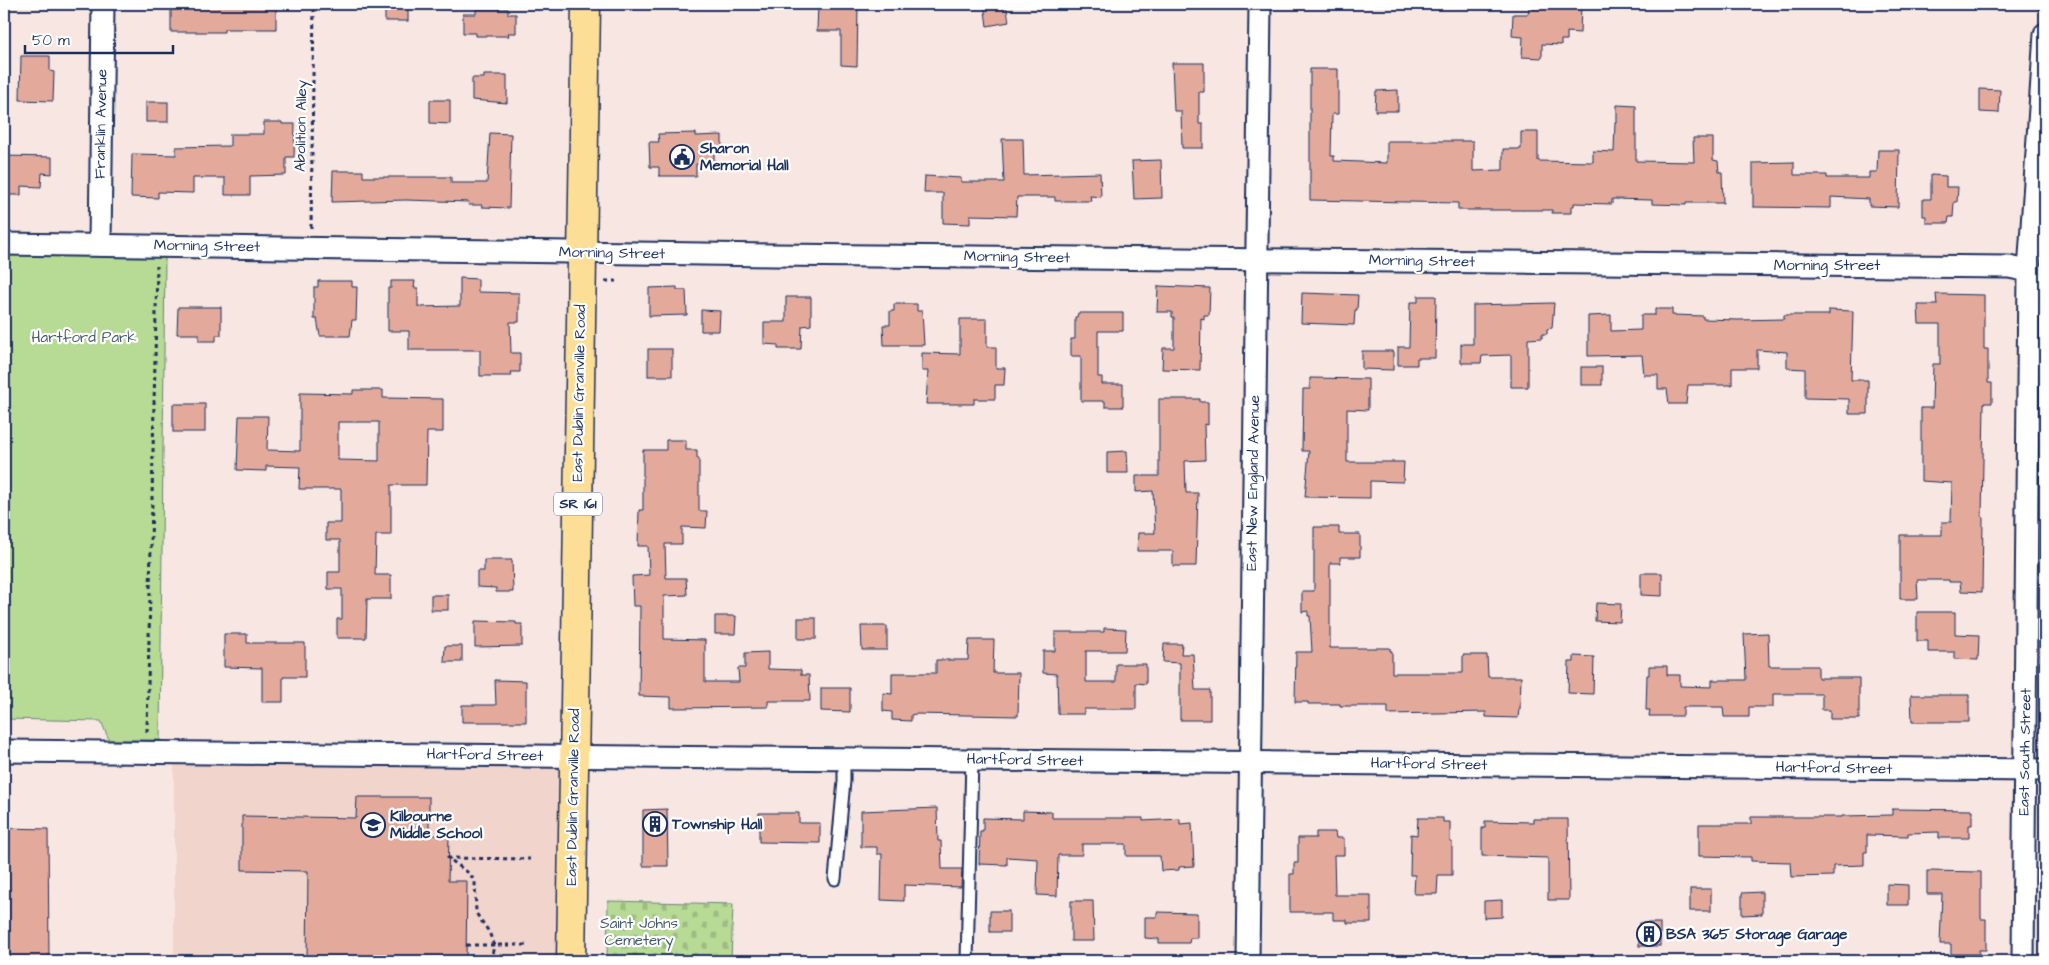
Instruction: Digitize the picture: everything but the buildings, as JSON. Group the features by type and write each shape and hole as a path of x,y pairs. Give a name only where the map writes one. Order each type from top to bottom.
{"main road":[{"name":"East Dublin Granville Road","path":"571,961 586,4"}],"street":[{"name":"Franklin Avenue","path":"100,245 104,4"},
{"name":"East New England Avenue","path":"1248,961 1260,4"},
{"name":"East South Street","path":"2023,961 2035,770 2037,274 2045,34"},
{"name":"Morning Street","path":"4,244 1257,260 2009,266 2037,274"},
{"name":"Hartford Street","path":"4,750 2035,770"}],"lane":[{"path":"835,879 845,775 844,758"},
{"path":"967,961 972,760"}],"path":[{"name":"Abolition Alley","path":"311,248 314,4"},
{"path":"147,740 158,246"},
{"path":"491,961 494,945 489,932 476,913 475,882 470,874 448,858 530,859"},
{"path":"466,945 530,944"}],"shaded area":[{"name":"Kilbourne Middle School","path":"174,752 574,756 571,961 174,961"}],"green space":[{"name":"Hartford Park","path":"4,254 165,256 160,740 109,740 101,721 4,719"},
{"name":"Saint Johns Cemetery","path":"608,901 733,904 731,961 607,961"}],"place":[{"name":"Sharon Memorial Hall","path":"682,157"},
{"name":"Township Hall","path":"655,824"},
{"name":"Kilbourne Middle School","path":"373,825"},
{"name":"BSA 365 Storage Garage","path":"1649,934"}]}
